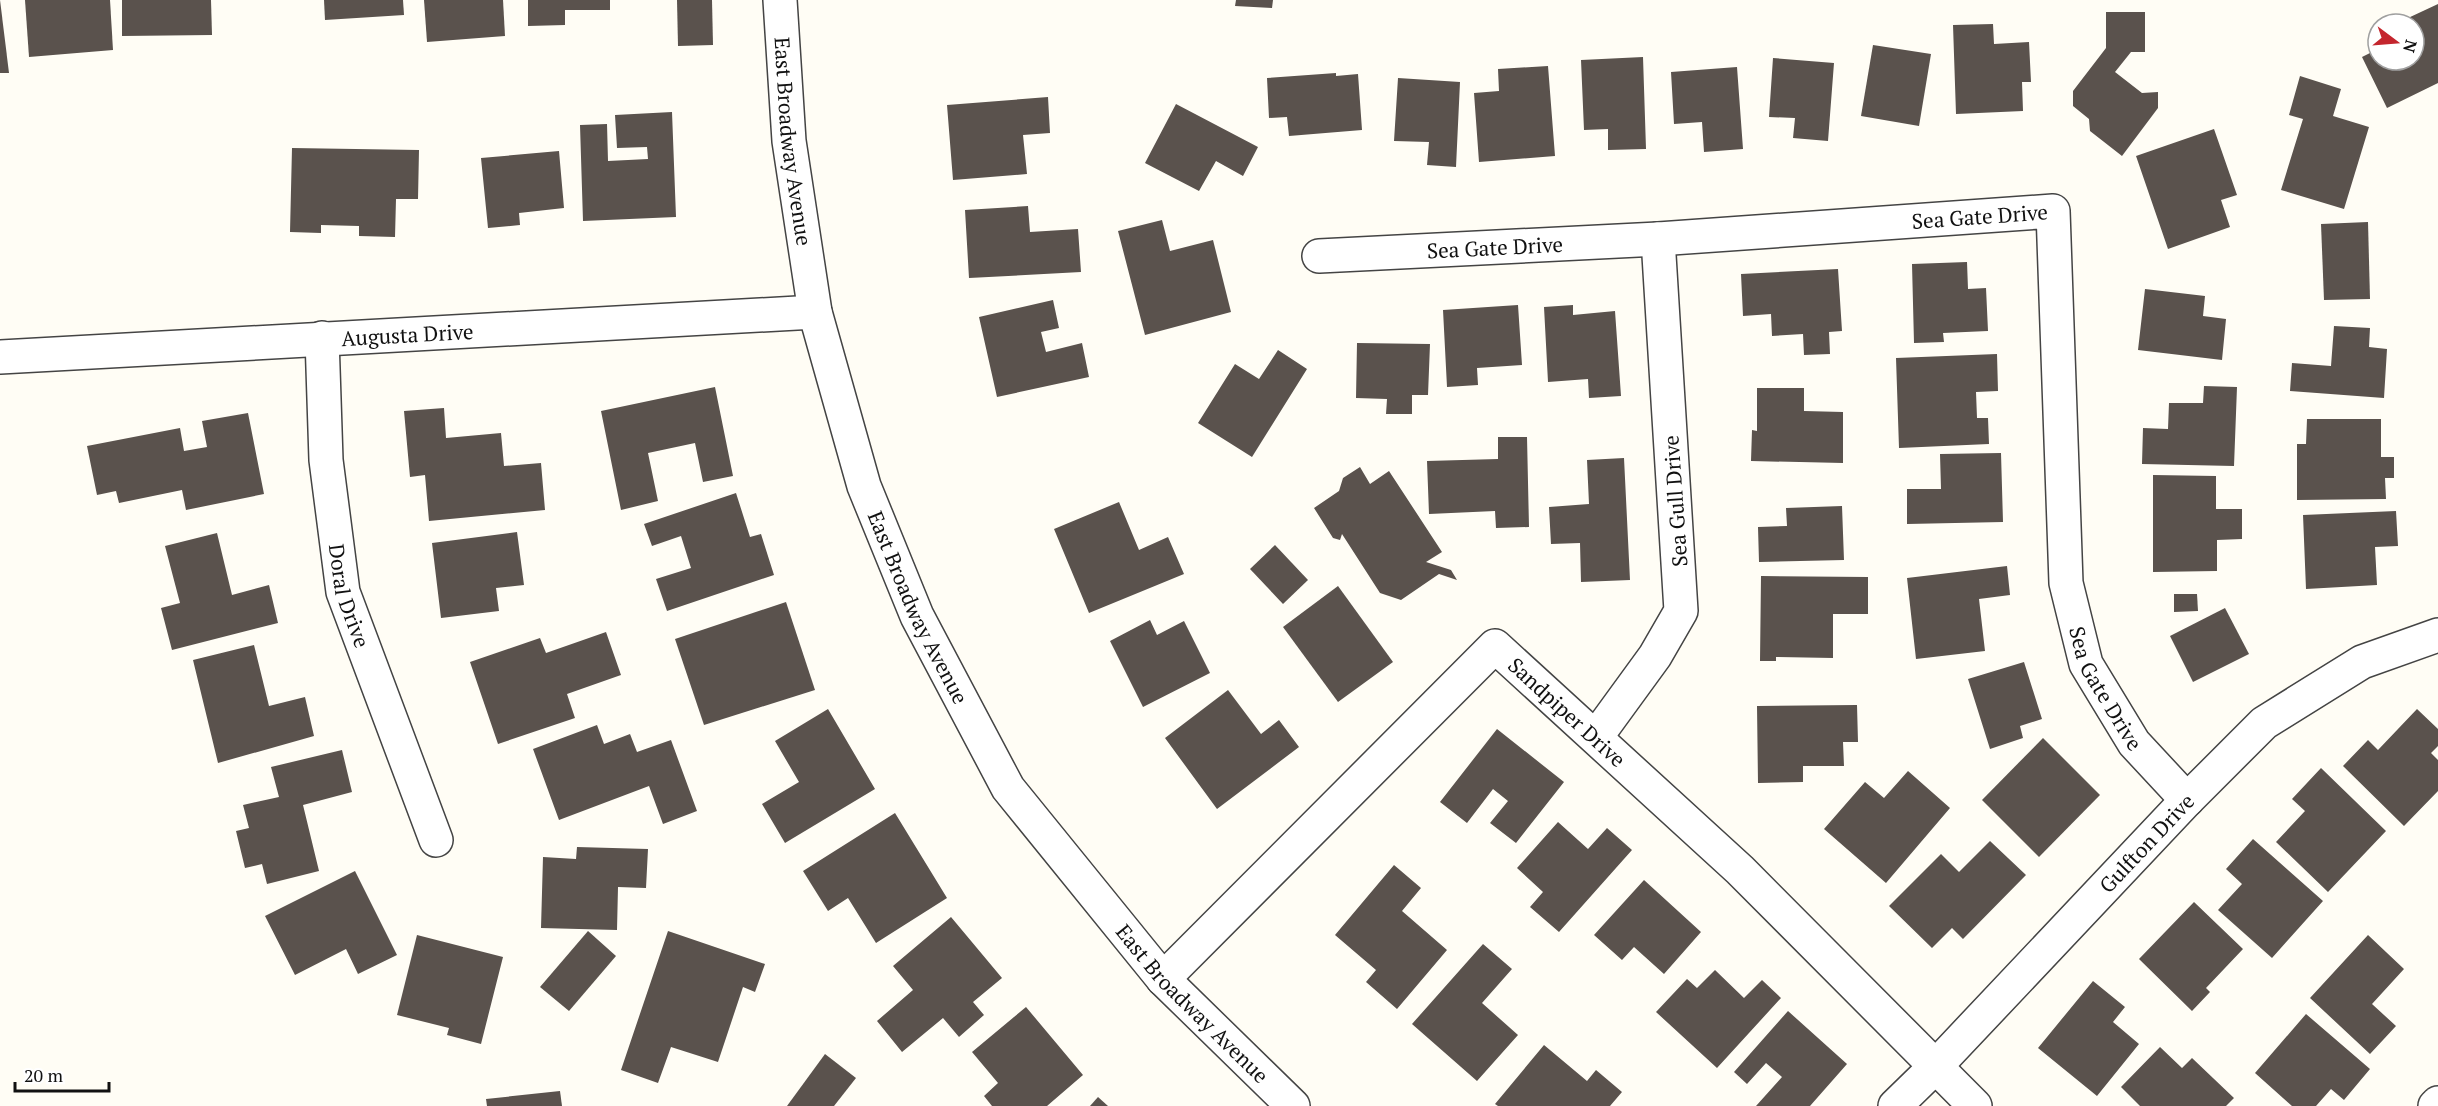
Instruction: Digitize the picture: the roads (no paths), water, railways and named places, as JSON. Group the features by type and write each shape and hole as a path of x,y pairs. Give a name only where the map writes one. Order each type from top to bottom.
{"street":[{"name":"East Broadway Avenue","path":"780,0 789,141 815,312 864,486 917,616 1008,788 1163,979 1293,1106"},
{"name":"Sea Gate Drive","path":"1319,256 1658,239 2053,211 2066,583 2086,664 2134,743 2187,800"},
{"name":"Sea Gull Drive","path":"1596,737 1655,656 1682,610 1658,239"},
{"name":"Augusta Drive","path":"0,357 815,312"},
{"name":"Doral Drive","path":"322,338 326,460 343,592 436,840"},
{"name":"Gulfton Drive","path":"1895,1106 1935,1067 2187,800 2264,723 2362,662 2438,635"},
{"name":"Sandpiper Drive","path":"1163,979 1495,646 1740,870 1975,1106"}]}
